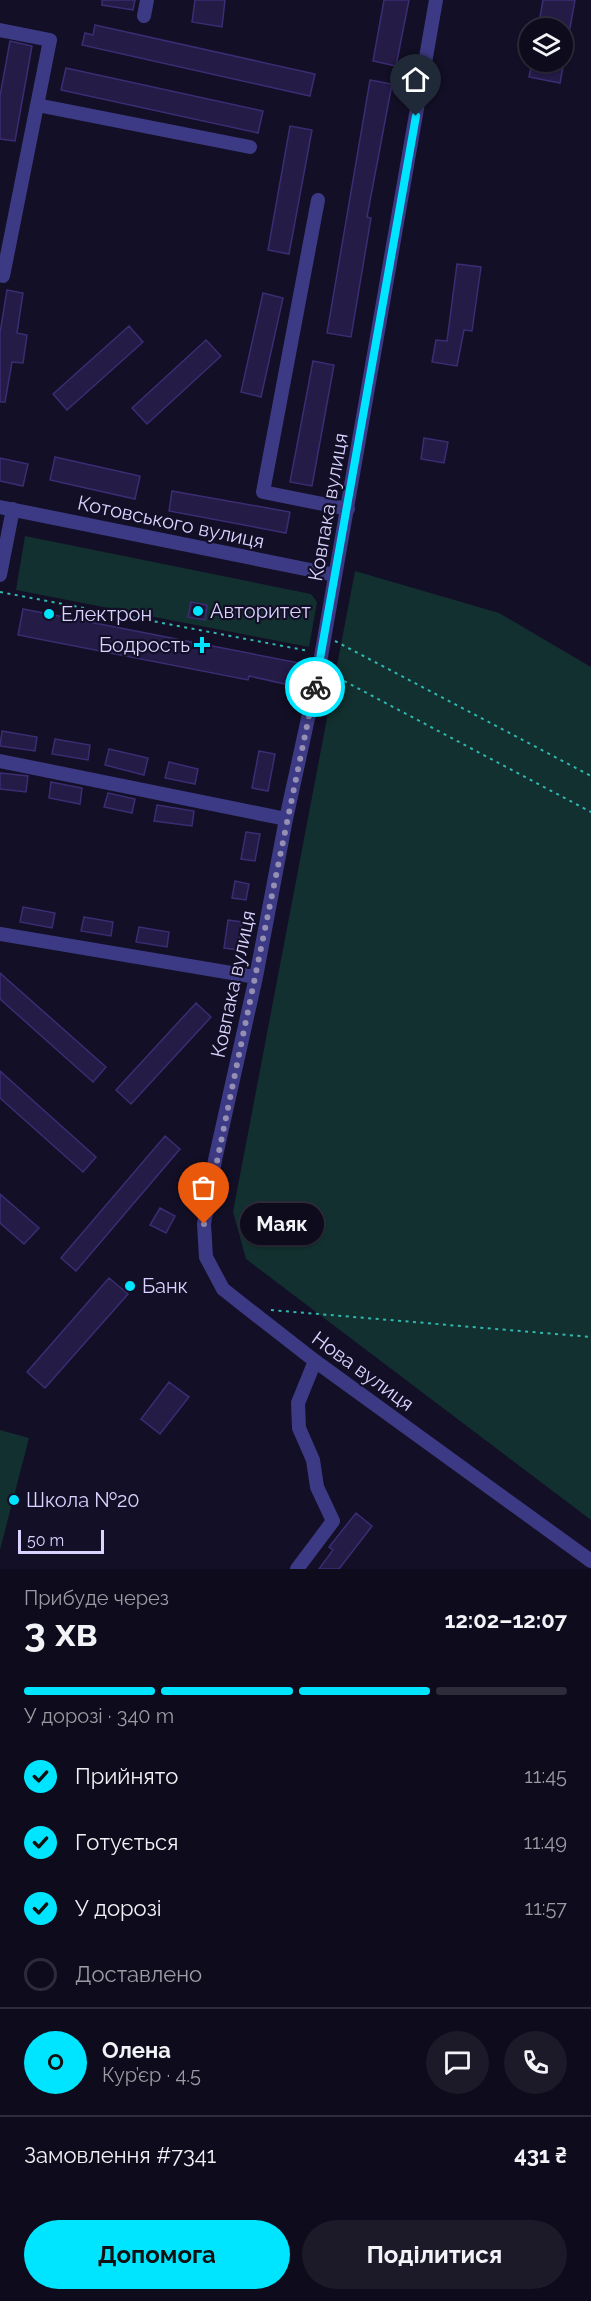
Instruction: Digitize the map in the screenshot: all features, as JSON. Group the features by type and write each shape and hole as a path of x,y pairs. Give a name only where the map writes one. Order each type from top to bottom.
{"street":[{"path":"144,16 147,0"},
{"name":"Ковпака вулиця","path":"214,1160 256,976 286,819 319,668 436,0"},
{"path":"0,30 50,40 3,276"},
{"path":"37,105 250,147"},
{"path":"318,200 263,492 348,509"},
{"path":"0,575 6,508"},
{"name":"Котовського вулиця","path":"6,508 335,575"},
{"path":"0,761 286,819"},
{"path":"0,934 256,976"},
{"name":"Нова вулиця","path":"214,1160 204,1224 206,1257 223,1288 315,1361 591,1561"},
{"path":"297,1569 333,1521 317,1487 313,1460 299,1428 298,1403 315,1361"}],"path":[{"path":"0,592 321,653"},
{"path":"324,636 591,776"},
{"path":"319,668 591,812"},
{"path":"271,1310 591,1337"}],"green space":[{"path":"25,536 311,594 317,602 309,647 16,590"},
{"path":"355,571 499,613 591,667 591,1520 246,1259 233,1212"},
{"path":"0,1430 29,1438 0,1550"}],"building":[{"path":"102,0 135,0 133,10 102,5"},
{"path":"195,0 225,0 222,27 192,22"},
{"path":"384,0 409,0 396,66 373,61"},
{"path":"543,0 575,0 572,18 540,18"},
{"path":"95,25 315,74 310,96 82,45 85,33 93,35"},
{"path":"10,41 32,46 15,141 0,139 0,96"},
{"path":"66,68 263,111 258,133 61,90"},
{"path":"530,72 562,72 560,83 529,77"},
{"path":"370,80 392,84 367,217 371,218 351,337 327,333"},
{"path":"290,126 312,130 289,254 268,250"},
{"path":"457,264 481,267 472,331 464,330 457,366 432,362 436,340 447,341"},
{"path":"7,290 23,293 17,333 27,335 23,363 12,362 5,402 0,402 0,333"},
{"path":"263,293 283,298 261,397 241,392"},
{"path":"129,326 143,342 67,410 53,394"},
{"path":"206,340 221,356 147,424 132,408"},
{"path":"313,361 334,365 312,486 290,482"},
{"path":"424,438 448,442 444,463 421,459"},
{"path":"55,457 140,476 135,499 50,480"},
{"path":"0,458 28,464 23,486 0,481"},
{"path":"172,491 290,512 286,533 169,511"},
{"name":"Авторитет","path":"191,602 207,605 205,620 188,617"},
{"path":"23,609 299,663 294,686 249,676 248,680 18,635"},
{"path":"2,731 37,737 35,751 0,746"},
{"path":"55,739 90,745 88,760 52,754"},
{"path":"109,749 148,758 144,775 105,765"},
{"path":"259,751 275,754 268,791 252,788"},
{"path":"169,762 198,769 195,784 165,778"},
{"path":"0,773 28,776 26,792 0,789"},
{"path":"51,782 82,788 80,804 49,798"},
{"path":"108,793 135,799 132,813 104,807"},
{"path":"157,805 194,811 192,826 154,821"},
{"path":"246,832 260,834 255,861 241,859"},
{"path":"235,881 249,884 246,900 232,898"},
{"path":"23,907 55,913 52,928 20,922"},
{"path":"84,917 113,922 111,936 81,931"},
{"path":"228,920 242,922 238,950 224,948"},
{"path":"139,927 169,932 167,947 136,942"},
{"path":"0,973 106,1067 93,1082 0,999"},
{"path":"196,1003 211,1017 131,1104 116,1090"},
{"path":"0,1071 96,1157 83,1172 0,1098"},
{"path":"165,1136 180,1149 76,1271 61,1258"},
{"path":"0,1194 39,1228 24,1244 0,1223"},
{"path":"160,1208 175,1216 166,1233 150,1225"},
{"path":"109,1278 128,1294 45,1388 27,1372"},
{"path":"169,1382 189,1397 160,1434 141,1419"},
{"path":"356,1513 372,1526 339,1569 319,1569 333,1550 329,1547"}],"way so far":[{"path":"204,1224 214,1160 256,976 286,819 315,687"}],"place":[{"name":"Авторитет","path":"198,611"},
{"name":"Електрон","path":"49,614"},
{"name":"Бодрость","path":"202,645"},
{"name":"Маяк","path":"204,1224"},
{"name":"Банк","path":"130,1286"},
{"name":"Школа №20","path":"14,1500"}],"route":[{"path":"315,687 416,116"}]}
